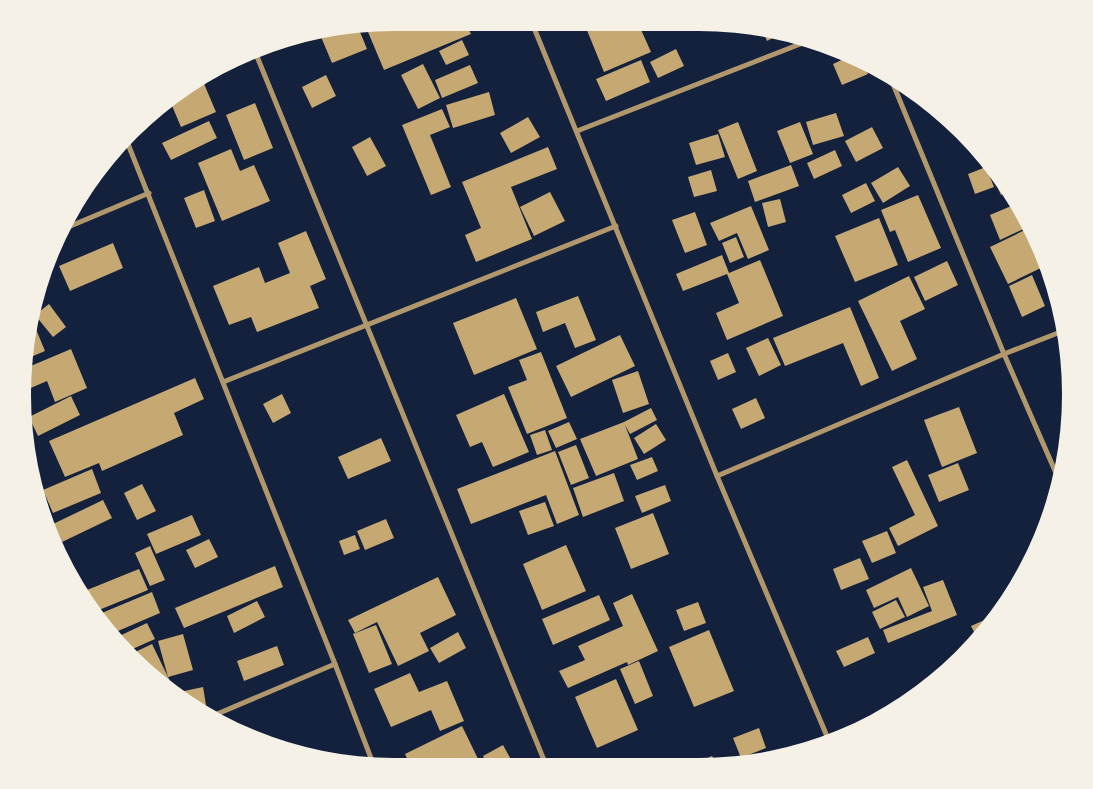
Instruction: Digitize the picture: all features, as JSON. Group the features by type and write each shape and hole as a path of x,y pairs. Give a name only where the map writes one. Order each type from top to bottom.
{"street":[{"path":"536,31 717,476 826,734"},
{"path":"577,131 797,45"},
{"path":"258,58 544,758"},
{"path":"895,89 1004,354 1054,469"},
{"path":"129,147 371,757"},
{"path":"74,225 149,194"},
{"path":"223,382 616,226"},
{"path":"717,476 1057,333"},
{"path":"220,713 335,664"}],"building":[{"path":"470,31 471,34 384,70 368,32"},
{"path":"587,31 642,31 651,52 604,72"},
{"path":"360,33 367,49 332,63 322,39"},
{"path":"462,40 469,55 446,65 439,51"},
{"path":"676,49 684,66 658,78 650,62"},
{"path":"641,60 650,82 606,101 596,79"},
{"path":"841,60 868,74 842,85 833,64"},
{"path":"423,64 440,98 418,109 401,75"},
{"path":"470,65 478,83 442,98 435,80"},
{"path":"326,75 336,96 312,108 302,87"},
{"path":"205,85 216,112 181,127 172,107"},
{"path":"489,92 495,115 453,128 446,105"},
{"path":"255,103 273,148 244,160 226,115"},
{"path":"442,109 450,127 430,135 451,187 431,195 402,125"},
{"path":"836,113 844,136 813,145 806,122"},
{"path":"528,117 540,137 511,153 500,133"},
{"path":"209,121 217,138 171,160 162,143"},
{"path":"738,122 757,171 738,179 718,130"},
{"path":"800,122 813,154 790,163 777,131"},
{"path":"872,127 883,148 856,162 845,141"},
{"path":"718,134 725,157 696,165 689,143"},
{"path":"370,137 386,166 367,176 352,147"},
{"path":"548,147 557,169 511,187 532,239 476,262 465,235 481,228 462,182"},
{"path":"231,149 240,171 254,165 270,201 222,221 198,163"},
{"path":"835,150 842,166 814,179 807,163"},
{"path":"791,165 799,186 755,202 748,181"},
{"path":"898,167 910,186 883,203 871,183"},
{"path":"983,168 994,187 975,194 968,174"},
{"path":"711,170 717,191 694,197 688,177"},
{"path":"866,183 875,201 851,213 842,195"},
{"path":"204,190 215,221 196,228 184,198"},
{"path":"550,192 565,221 534,236 520,207"},
{"path":"918,195 941,248 908,262 895,230 890,232 881,210"},
{"path":"780,199 786,222 768,227 762,203"},
{"path":"751,206 769,250 748,259 737,233 719,241 710,223"},
{"path":"1009,207 1022,230 1000,240 990,215"},
{"path":"695,212 707,245 685,253 672,220"},
{"path":"879,218 898,265 855,282 835,236"},
{"path":"306,231 326,279 310,286 319,308 257,332 251,317 229,325 213,286 259,267 265,283 290,273 278,243"},
{"path":"1023,231 1039,269 1008,284 990,247"},
{"path":"736,237 744,257 730,263 722,243"},
{"path":"113,243 123,268 70,291 59,266"},
{"path":"722,255 729,273 760,260 783,316 727,340 716,313 739,303 727,274 683,291 676,274"},
{"path":"947,261 958,285 925,301 914,277"},
{"path":"1032,275 1045,306 1022,317 1009,286"},
{"path":"909,276 925,309 900,321 917,359 892,371 858,301"},
{"path":"578,296 596,340 575,348 565,323 543,332 536,312"},
{"path":"516,298 537,349 474,375 453,323"},
{"path":"49,304 66,327 53,337 39,320 42,310"},
{"path":"850,307 879,378 861,386 843,343 785,366 773,338"},
{"path":"37,331 45,351 33,356"},
{"path":"620,335 635,366 571,397 556,366"},
{"path":"768,338 781,365 759,376 746,348"},
{"path":"71,349 87,388 55,402 47,381 31,388 32,365"},
{"path":"541,352 567,418 527,434 508,387 527,380 519,360"},
{"path":"728,353 736,372 718,380 710,361"},
{"path":"638,371 649,404 623,413 612,380"},
{"path":"195,378 204,399 174,413 183,435 102,471 99,463 65,477 49,441"},
{"path":"282,394 291,413 273,423 263,404"},
{"path":"504,394 529,452 493,467 482,442 470,447 456,415"},
{"path":"71,396 80,415 38,436 33,424 32,416"},
{"path":"756,398 765,418 741,429 732,409"},
{"path":"959,407 977,453 942,467 924,420"},
{"path":"651,408 657,420 630,434 625,425 638,459 596,476 580,439 624,422"},
{"path":"569,422 577,439 556,448 548,431"},
{"path":"656,424 666,440 644,454 634,438"},
{"path":"545,430 552,450 537,455 530,435"},
{"path":"381,438 391,461 348,479 338,457"},
{"path":"576,445 589,478 571,485 558,452"},
{"path":"555,451 579,515 557,524 546,495 471,524 457,489"},
{"path":"652,457 658,471 637,480 630,465"},
{"path":"907,460 938,526 898,546 889,528 915,515 892,467"},
{"path":"958,463 969,490 939,502 928,475"},
{"path":"92,469 101,493 53,513 44,490"},
{"path":"614,473 624,501 583,517 573,488"},
{"path":"142,484 156,511 137,520 124,493"},
{"path":"665,485 671,501 642,513 635,496"},
{"path":"103,500 112,518 63,542 55,523"},
{"path":"545,502 554,526 528,535 519,511"},
{"path":"653,513 669,554 631,569 615,528"},
{"path":"192,515 201,535 156,554 147,534"},
{"path":"386,519 394,538 365,550 357,531"},
{"path":"887,531 896,553 872,563 862,541"},
{"path":"355,535 360,549 344,555 339,541"},
{"path":"209,539 218,557 195,568 186,550"},
{"path":"566,545 586,591 542,610 523,564"},
{"path":"150,546 165,580 150,586 135,553"},
{"path":"860,558 869,579 841,590 833,569"},
{"path":"275,566 283,587 184,628 175,608"},
{"path":"911,568 929,606 907,617 898,597 874,608 866,590"},
{"path":"139,569 148,590 101,609 88,590"},
{"path":"438,577 456,615 420,633 429,651 398,666 377,622 355,633 348,620"},
{"path":"943,580 957,615 888,643 883,630 932,611 923,587"},
{"path":"152,592 160,613 118,631 103,612"},
{"path":"632,594 658,651 628,665 627,662 568,688 559,671 585,660 578,646 623,626 613,603"},
{"path":"599,595 610,620 553,645 542,619"},
{"path":"896,600 905,617 880,629 872,612"},
{"path":"257,601 265,617 234,633 227,616"},
{"path":"698,602 706,623 684,631 676,610"},
{"path":"983,621 974,632 971,626"},
{"path":"147,623 155,639 135,648 122,635"},
{"path":"376,625 392,664 369,673 353,634"},
{"path":"709,630 734,691 694,707 669,647"},
{"path":"458,632 466,648 439,663 430,648"},
{"path":"183,634 193,670 168,677 158,641"},
{"path":"868,637 875,653 844,667 836,651"},
{"path":"152,644 170,680 155,668 138,651"},
{"path":"277,646 284,665 244,681 237,661"},
{"path":"639,661 653,696 635,704 620,669"},
{"path":"410,673 419,692 447,681 464,721 440,731 431,710 391,727 374,689"},
{"path":"616,679 638,730 597,748 575,697"},
{"path":"203,687 206,705 193,697 184,691"},
{"path":"462,726 478,758 407,758 405,754"},
{"path":"759,728 766,748 750,754 740,756 733,738"},
{"path":"503,745 510,758 484,758 483,756"}]}
